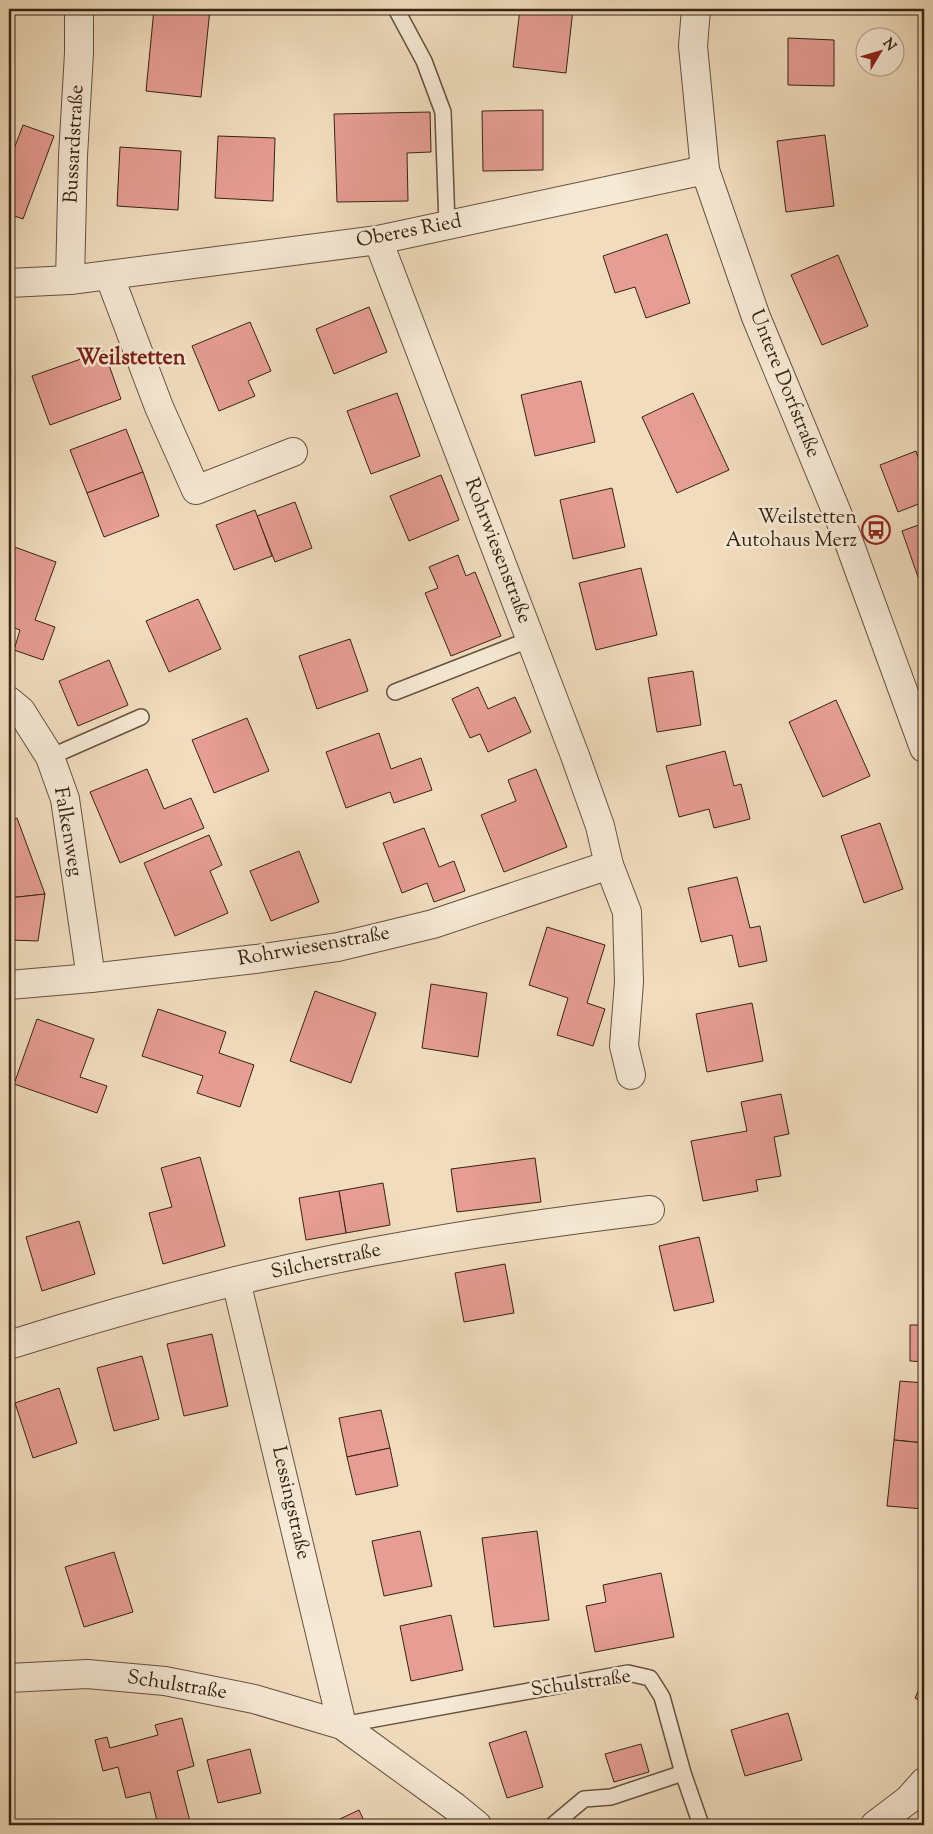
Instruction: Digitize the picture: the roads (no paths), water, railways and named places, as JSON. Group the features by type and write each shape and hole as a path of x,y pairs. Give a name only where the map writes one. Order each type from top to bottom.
{"street":[{"name":"Bussardstraße","path":"70,280 79,9"},
{"name":"Untere Dorfstraße","path":"696,9 693,46 705,170 756,317 847,537 924,748"},
{"name":"Oberes Ried","path":"9,283 70,280 378,240 705,170"},
{"name":"Rohrwiesenstraße","path":"378,240 492,542 531,639 600,826 610,865 627,912 629,982 624,1046 632,1075"},
{"path":"109,275 159,407 196,490 293,452"},
{"name":"Falkenweg","path":"9,701 21,711 50,757 65,799 91,978"},
{"name":"Rohrwiesenstraße","path":"9,985 91,978 256,959 338,947 433,924 610,865"},
{"name":"Silcherstraße","path":"9,1345 236,1281 403,1246 570,1220 650,1210"},
{"name":"Lessingstraße","path":"236,1281 342,1725"},
{"name":"Schulstraße","path":"9,1678 87,1674 165,1681 254,1699 342,1725 477,1825"},
{"path":"875,1825 908,1800 924,1782"}],"lane":[{"path":"396,9 424,61 443,112 447,225"},
{"path":"395,692 531,639"},
{"path":"50,757 140,717"},
{"name":"Schulstraße","path":"342,1725 628,1673 650,1678 662,1697 683,1773"},
{"path":"553,1825 584,1799 611,1797 683,1773 701,1825"}],"place":[{"name":"Weilstetten Autohaus Merz","path":"876,530"}],"district":[{"name":"Weilstetten","path":"131,359"}]}
